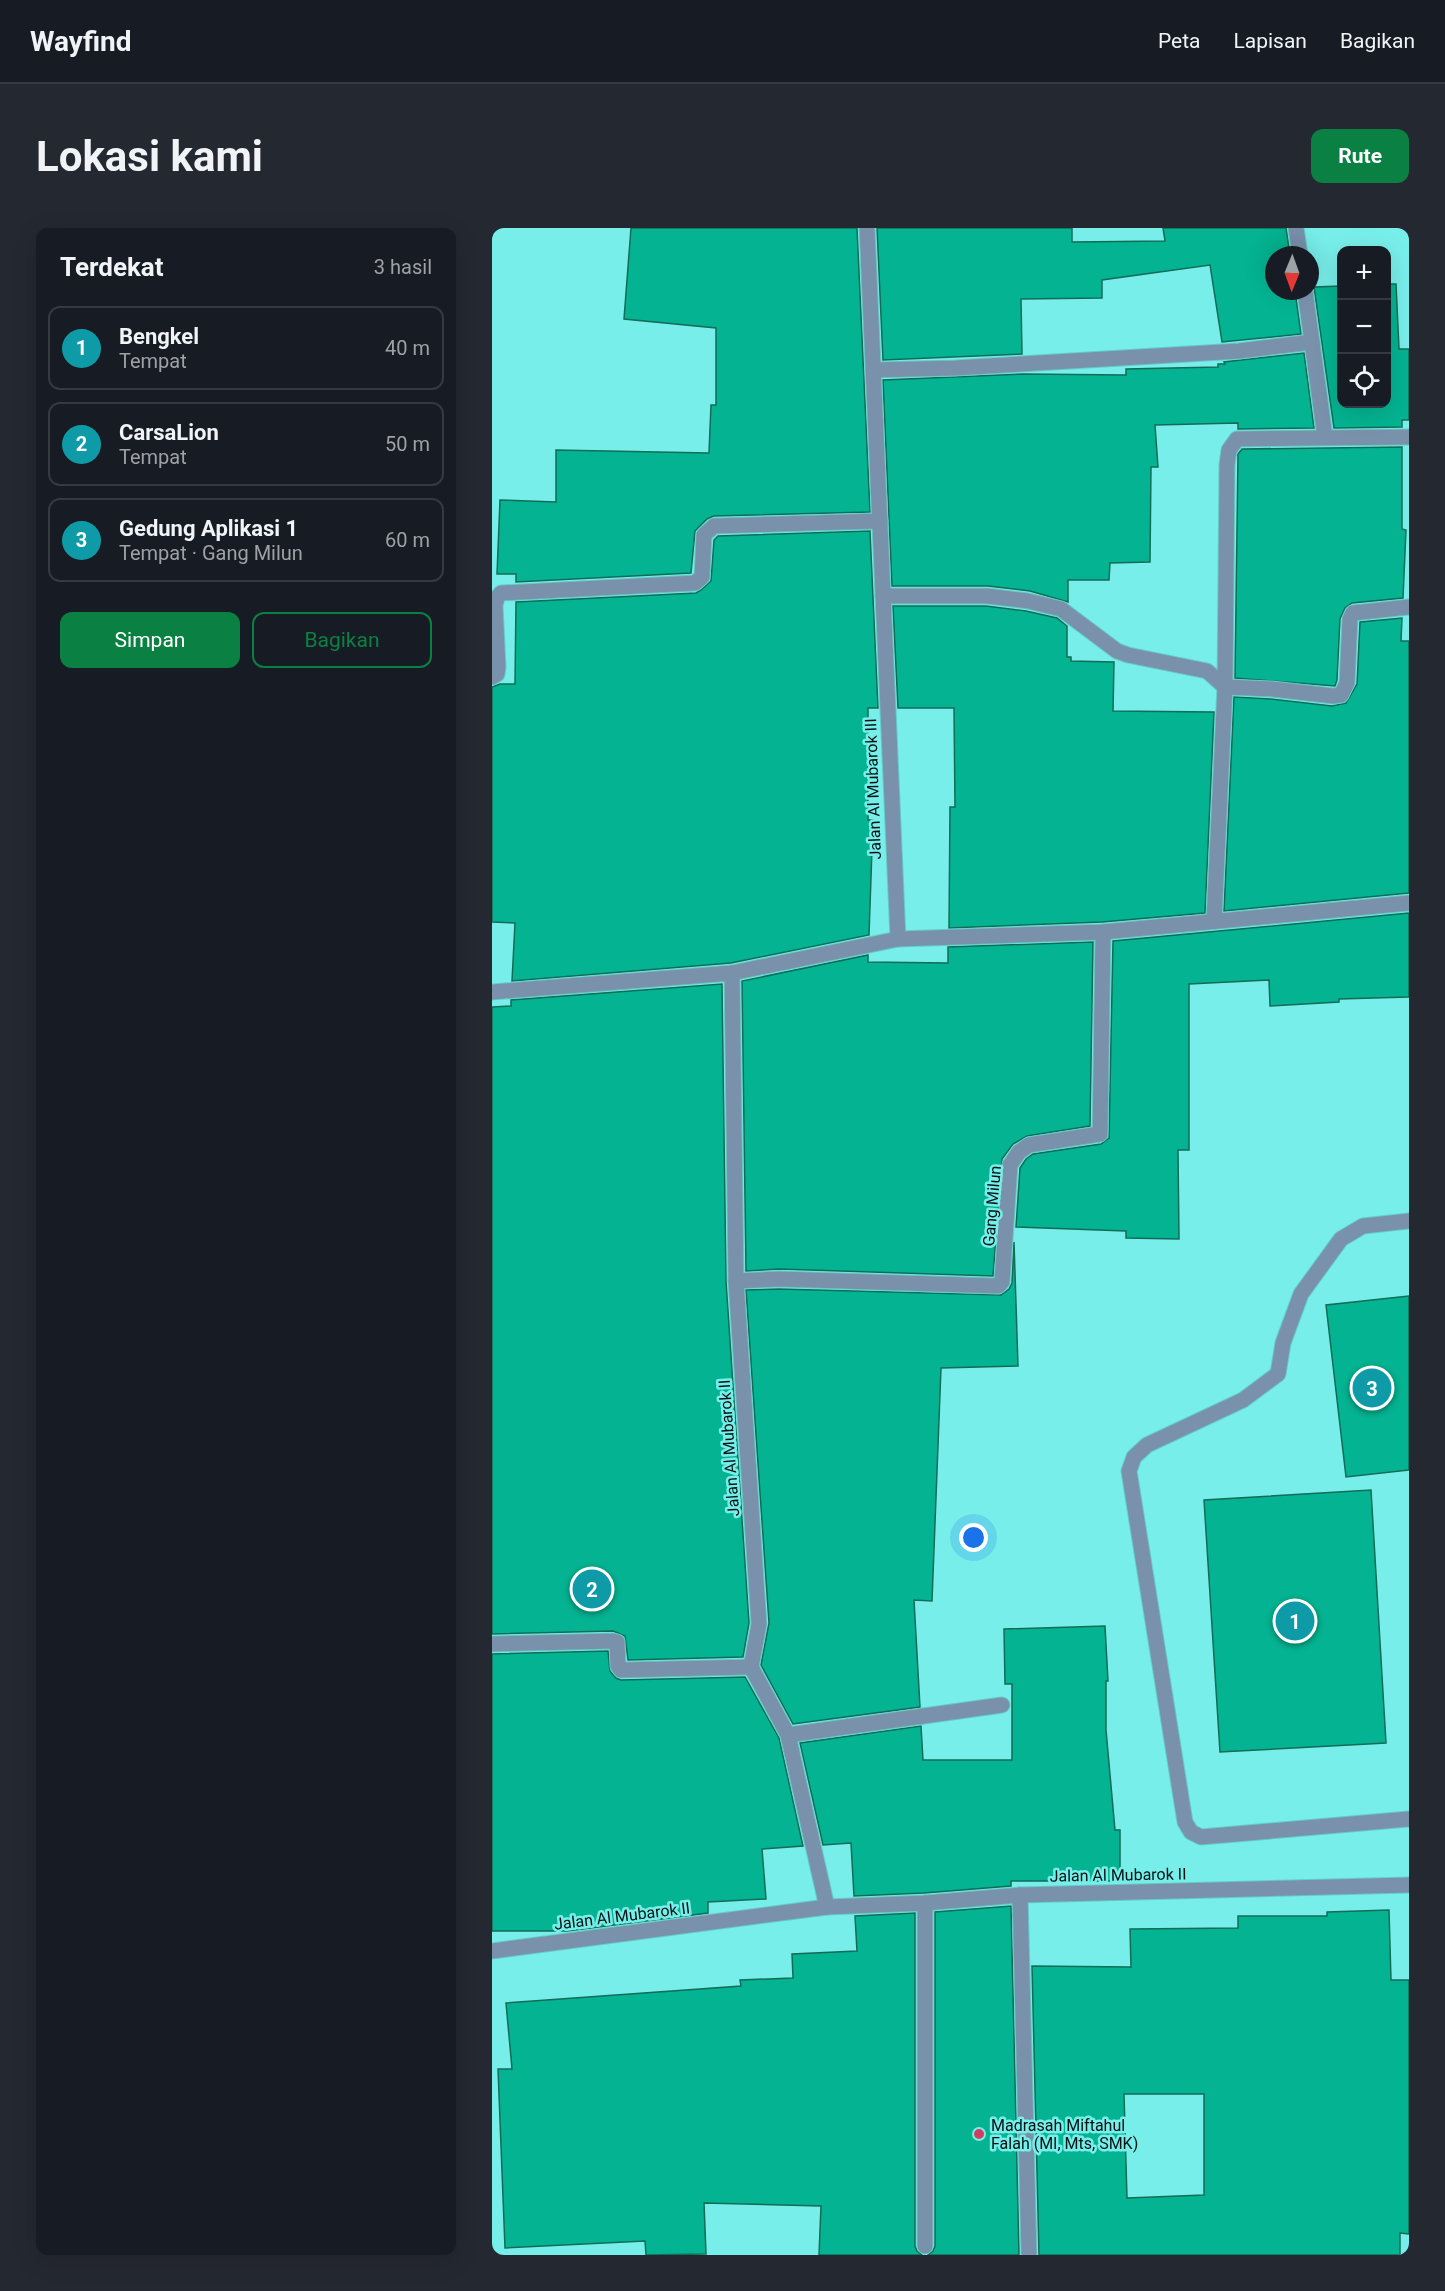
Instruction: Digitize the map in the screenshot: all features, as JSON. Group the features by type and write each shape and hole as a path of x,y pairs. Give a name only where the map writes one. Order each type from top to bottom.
{"street":[{"name":"Jalan Al Mubarok III","path":"867,228 898,939"},
{"path":"1296,228 1299,246"},
{"path":"1306,300 1325,437"},
{"path":"873,370 967,368 1239,351 1312,342"},
{"path":"1214,921 1225,687 1229,450 1237,439 1409,437"},
{"path":"492,676 497,674 498,667 495,605 501,593 695,583 702,577 704,535 714,526 880,521"},
{"path":"883,596 987,596 1028,601 1061,609 1117,651 1207,671 1225,687 1272,689 1334,696 1341,695 1347,683 1350,619 1353,613 1409,607"},
{"path":"492,992 732,973 898,939 1102,932 1409,903"},
{"name":"Gang Milun","path":"736,1281 779,1279 998,1286 1004,1280 1010,1165 1019,1152 1029,1145 1100,1134 1102,932"},
{"name":"Jalan Al Mubarok II","path":"732,973 736,1281 759,1624 752,1667"},
{"path":"1409,1221 1363,1226 1341,1239 1301,1294 1283,1343 1278,1374 1243,1400 1147,1445 1134,1457 1129,1471 1185,1822 1191,1832 1201,1838 1409,1820"},
{"path":"492,1644 613,1641 617,1642 618,1666 621,1670 752,1667 788,1735 827,1907"},
{"path":"788,1735 1002,1704"},
{"name":"Jalan Al Mubarok II","path":"492,1951 827,1907 925,1904 1020,1895 1409,1885"},
{"path":"1020,1895 1029,2255"},
{"path":"925,1904 925,2246"}],"building":[{"path":"631,228 857,228 870,512 714,516 707,519 695,531 691,573 516,582 516,574 497,574 500,500 556,502 556,450 709,453 711,405 716,405 716,328 624,319"},
{"path":"877,228 1072,228 1072,242 1165,241 1163,228 1286,228 1289,246 1265,246 1265,300 1296,300 1301,334 1222,342 1210,265 1102,280 1102,298 1021,299 1022,354 883,360"},
{"path":"1391,284 1396,284 1399,349 1409,349 1409,420 1402,420 1402,427 1334,428 1316,300 1319,300 1319,287 1337,286 1337,408 1391,408"},
{"path":"1304,353 1314,428 1238,429 1238,423 1155,425 1158,467 1151,467 1150,562 1110,563 1109,580 1068,580 1068,602 1030,591 988,586 892,586 883,380 1024,374 1126,375 1126,369 1218,367 1218,364 1225,364 1224,362"},
{"path":"1402,447 1402,529 1406,530 1403,598 1352,603 1345,608 1340,619 1335,686 1235,678 1238,454 1242,449"},
{"path":"870,531 878,708 868,708 868,820 873,820 869,935 731,963 512,981 515,923 492,922 492,687 500,684 515,684 516,602 696,593 711,581 714,540 718,536"},
{"path":"893,606 986,606 1057,618 1067,626 1067,657 1071,657 1071,661 1114,662 1113,711 1214,712 1205,913 1102,922 949,928 950,807 955,807 954,708 898,708"},
{"path":"1402,618 1401,641 1409,641 1409,893 1224,911 1234,697 1332,706 1346,703 1357,684 1360,622"},
{"path":"1409,913 1409,997 1339,999 1339,1002 1270,1006 1269,980 1189,984 1189,1150 1178,1150 1179,1239 1126,1238 1126,1231 1016,1227 1020,1168 1026,1159 1033,1154 1101,1144 1109,1138 1113,941"},
{"path":"1093,942 1090,1126 1027,1136 1013,1144 1002,1159 993,1276 779,1269 746,1271 742,981 868,955 868,962 948,963 948,947"},
{"path":"722,984 726,1281 749,1623 743,1657 628,1660 625,1636 613,1631 492,1634 492,1007 511,1006 511,1000"},
{"path":"1014,1242 1018,1366 941,1368 932,1601 914,1600 920,1707 793,1724 761,1665 769,1623 746,1290 1001,1295 1009,1289 1012,1283"},
{"path":"1409,1296 1409,1470 1346,1477 1326,1305"},
{"path":"1371,1490 1386,1743 1220,1752 1204,1500"},
{"path":"1105,1626 1108,1681 1106,1681 1106,1730 1115,1830 1120,1830 1120,1881 1011,1881 1011,1886 854,1896 851,1843 823,1845 800,1743 921,1726 923,1760 1012,1760 1012,1684 1005,1684 1004,1629"},
{"path":"608,1651 610,1671 621,1680 745,1677 779,1738 803,1846 762,1849 766,1899 708,1902 708,1913 567,1931 492,1931 492,1654"},
{"name":"Madrasah Miftahul Falah (MI, Mts, SMK)","path":"1011,1906 1019,2255 928,2255 935,2246 935,1912"},
{"path":"1389,1910 1391,1980 1409,1980 1409,2234 1400,2233 1400,2255 1039,2255 1032,1966 1131,1967 1130,1929 1238,1928 1238,1916 1327,1916 1327,1912","holes":["1124,2094 1204,2094 1204,2195 1127,2198"]},
{"path":"915,1913 915,2246 922,2255 819,2255 821,2206 704,2203 706,2254 646,2255 645,2241 505,2248 498,2069 512,2069 506,2003 741,1986 740,1980 793,1978 792,1954 857,1951 855,1916"}],"place":[{"name":"Gedung Aplikasi 1","path":"1372,1388"},
{"name":"CarsaLion","path":"592,1589"},
{"name":"Bengkel","path":"1295,1621"},
{"name":"Madrasah Miftahul Falah (MI, Mts, SMK)","path":"979,2134"}]}
